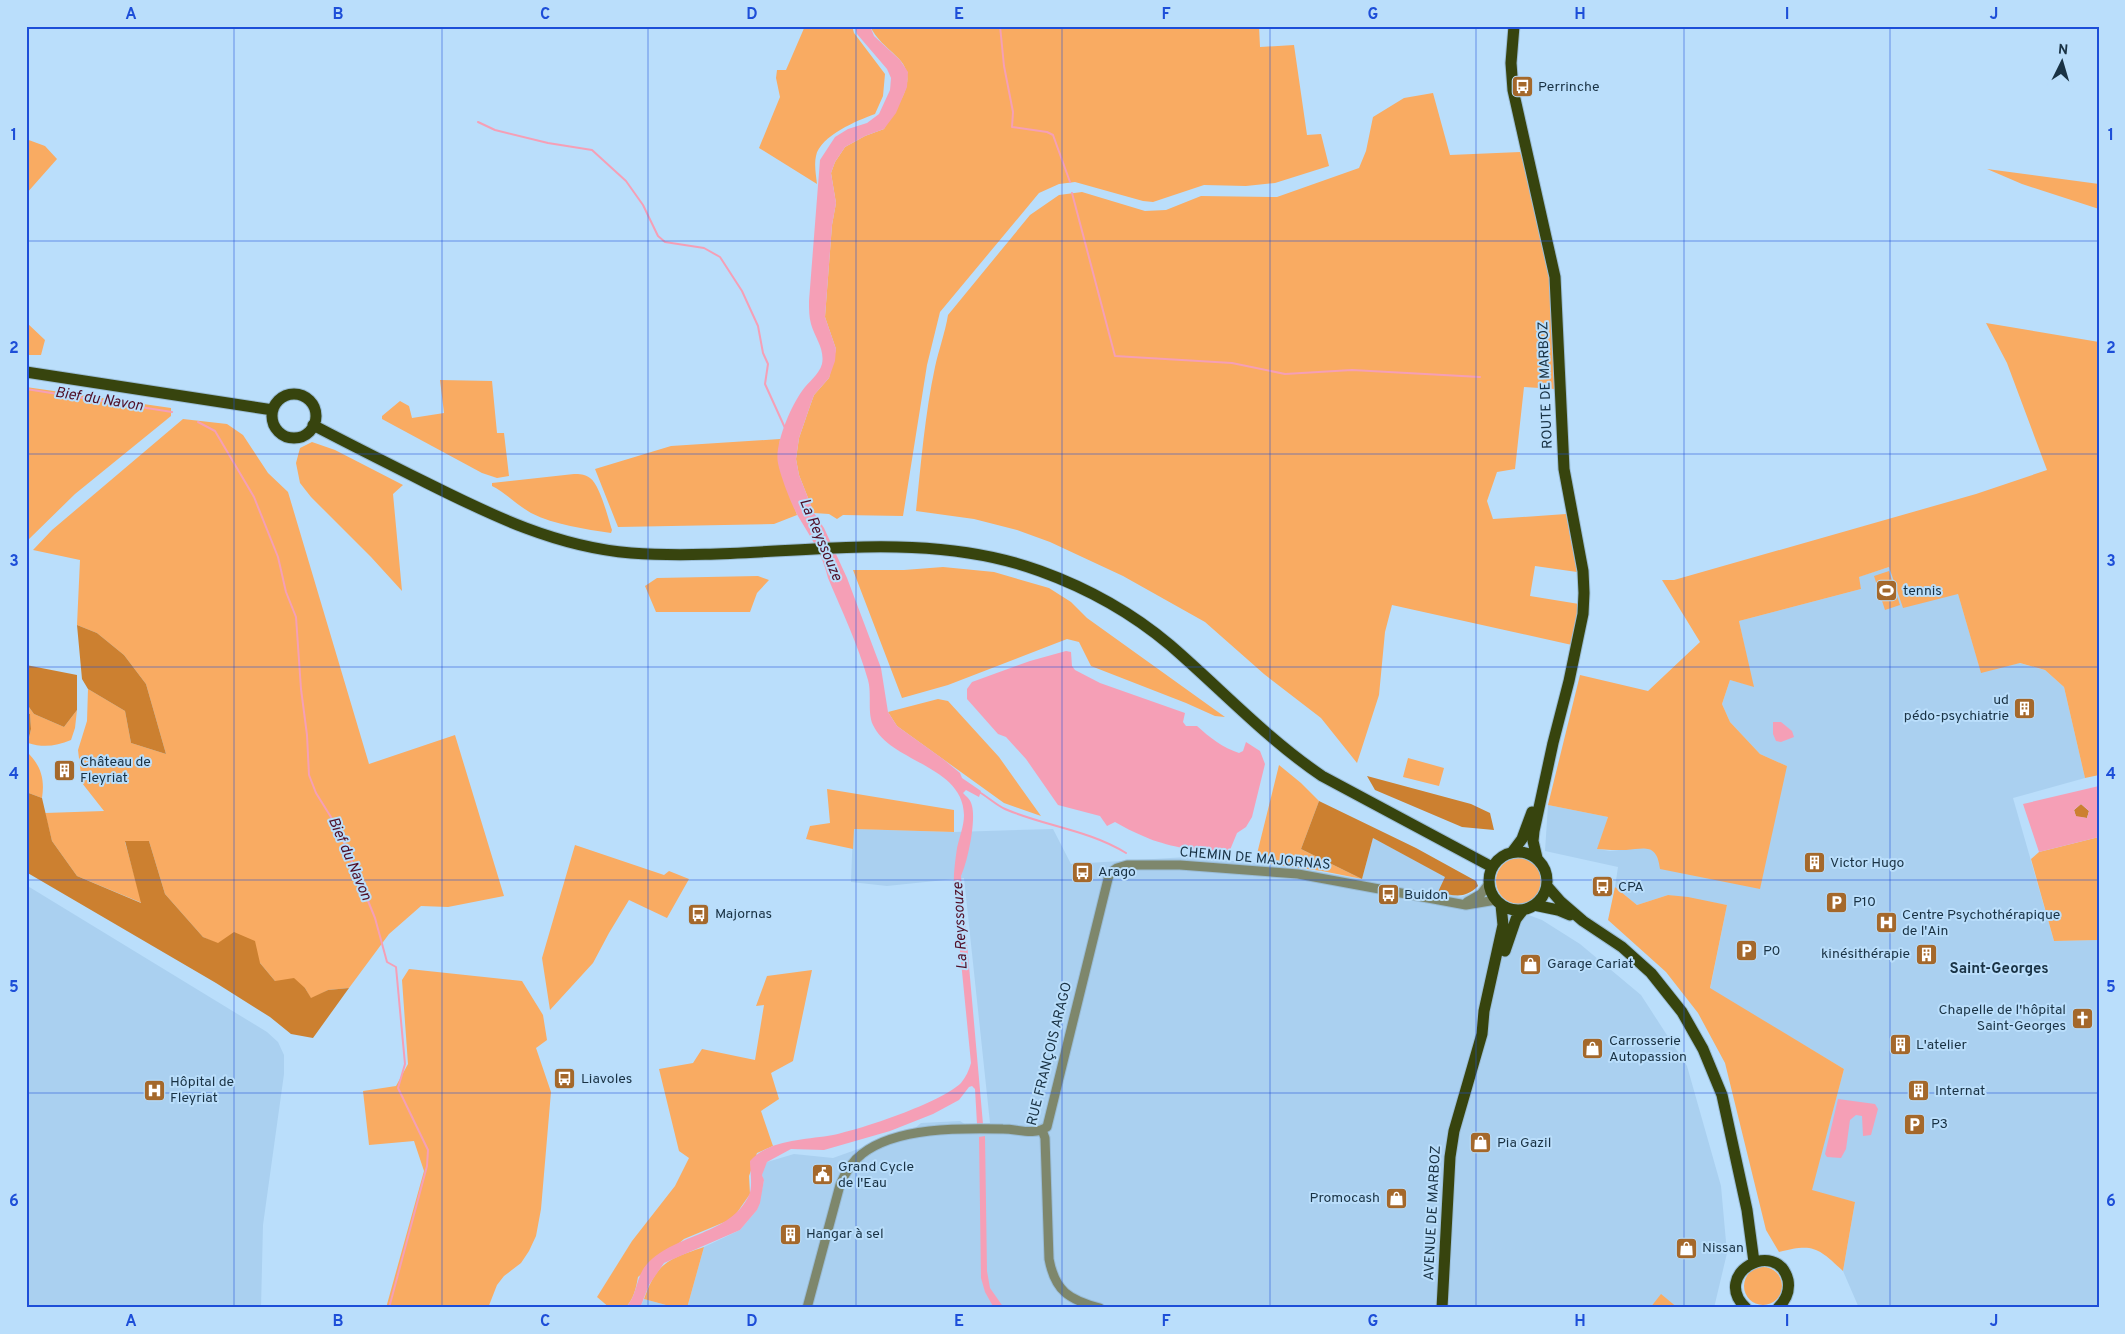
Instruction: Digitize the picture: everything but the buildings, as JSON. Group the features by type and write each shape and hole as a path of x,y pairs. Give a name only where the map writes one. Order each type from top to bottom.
{"main road":[{"name":"ROUTE DE MARBOZ","path":"1514,26 1511,63 1513,90 1555,277 1564,469 1583,571 1584,593 1583,614 1569,681 1534,831 1533,841 1537,858"},
{"path":"26,372 273,410"},
{"path":"295,394 302,395 312,404 315,411 313,425 304,435 298,437 284,435 274,424 273,410 281,398 295,394"},
{"path":"313,425 493,516 552,538 588,547 632,553 907,547 975,553 1040,570 1091,593 1132,617 1170,645 1262,730 1296,758 1340,787 1492,867"},
{"name":"ROUTE DE MARBOZ","path":"1513,852 1522,839 1529,822 1553,743"},
{"path":"1513,852 1530,854 1537,858 1544,868 1547,886 1544,894 1534,905 1523,910 1508,908 1498,903 1488,885 1492,867 1500,856 1513,852"},
{"path":"1547,886 1561,902 1583,921 1622,947 1651,972 1682,1012 1703,1050 1722,1095 1747,1210 1754,1262"},
{"name":"AVENUE DE MARBOZ","path":"1482,1034 1484,1011 1503,925 1498,903"},
{"path":"1534,905 1558,910 1583,921"},
{"name":"AVENUE DE MARBOZ","path":"1442,1308 1450,1151 1454,1131 1482,1034 1488,1020 1511,931 1516,918 1523,910"},
{"path":"1746,1308 1737,1296 1737,1279 1740,1272 1754,1262 1770,1262 1784,1271 1789,1286 1785,1306"}],"street":[{"name":"CHEMIN DE MAJORNAS","path":"1110,873 1117,868 1127,866 1180,865 1251,870 1329,879 1457,903 1498,903"},
{"name":"RUE FRANÇOIS ARAGO","path":"1100,1308 1075,1301 1065,1293 1051,1273 1045,1138 1042,1130 1048,1127 1050,1121 1110,873"},
{"path":"1457,903 1475,899 1488,885"},
{"path":"808,1308 840,1185 847,1170 861,1154 871,1148 920,1132 985,1129 1037,1132 1042,1130"}],"shaded area":[{"path":"805,26 852,26 854,33 885,74 883,96 875,114 841,130 819,149 815,162 817,184 759,148 780,97 776,78 777,70 786,70"},
{"path":"870,26 1259,26 1260,47 1294,45 1307,135 1321,134 1329,166 1275,183 1246,186 1204,185 1153,202 1143,201 1075,182 1059,184 1039,193 940,312 927,365 903,516 843,515 837,519 829,514 814,513 799,475 796,459 799,438 814,395 829,378 836,349 825,317 832,225 836,203 831,173 835,162 845,147 865,136 884,129 905,92 907,83 907,74 903,65 878,39"},
{"path":"1433,93 1450,155 1520,152 1531,186 1551,283 1555,389 1524,387 1515,469 1497,472 1487,501 1493,519 1566,514 1577,572 1535,566 1530,596 1579,604 1572,645 1392,605 1385,632 1379,695 1357,763 1321,718 1264,674 1205,622 1123,576 1050,542 1017,530 974,519 916,511 924,439 935,367 948,315 1030,215 1059,195 1082,192 1145,211 1166,210 1201,196 1277,197 1359,168 1366,151 1373,117 1404,98"},
{"path":"26,139 45,146 57,159 26,194"},
{"path":"1987,169 2099,184 2099,209 2022,184"},
{"path":"26,322 45,340 41,355 26,355"},
{"path":"1986,323 2099,342 2099,775 2085,778 2064,687 2045,670 2020,663 1981,673 1958,594 1903,608 1889,567 1859,577 1861,589 1739,621 1754,687 1730,680 1722,704 1730,722 1760,754 1787,766 1760,889 1660,869 1656,855 1649,849 1597,849 1608,817 1548,805 1580,675 1648,691 1700,642 1662,580 1674,580 1976,494 2047,470 2007,363"},
{"path":"440,380 492,381 497,433 504,433 509,476 497,478 482,473 382,419 382,416 400,401 409,406 412,418 444,413"},
{"path":"26,387 171,408 171,416 75,494 26,542"},
{"path":"183,419 227,424 243,435 268,473 288,492 369,764 455,735 504,896 448,907 421,906 389,934 349,988 328,990 311,999 305,988 275,981 260,963 203,937 165,894 149,841 125,842 142,903 77,876 52,841 45,813 104,811 82,783 78,750 87,721 88,689 125,711 131,743 166,754 146,684 124,655 97,633 77,625 80,560 33,550 52,530"},
{"path":"780,439 778,461 797,515 774,524 618,527 595,469 671,446"},
{"path":"312,442 335,450 403,485 393,494 402,591 311,497 300,483 296,463 300,448"},
{"path":"574,474 586,476 594,482 603,502 612,530 611,533 550,521 526,510 492,486 492,483"},
{"path":"943,567 994,572 1049,588 1071,602 1087,618 1225,717 1215,716 1091,666 1079,642 1067,639 948,685 902,698 853,570 904,570"},
{"name":"Centre Psychothérapique de l'Ain","path":"1889,567 1958,594 1981,672 2019,663 2045,670 2064,687 2085,778 2013,798 2054,941 2099,940 2099,1308 1859,1308 1843,1271 1855,1202 1811,1191 1844,1069 1710,989 1727,905 1668,895 1637,905 1615,887 1618,867 1545,851 1548,805 1608,817 1598,849 1610,851 1646,847 1655,852 1658,859 1787,766 1760,754 1730,722 1722,704 1730,680 1753,686 1739,621 1861,589 1858,577"},
{"name":"tennis","path":"1889,571 1900,605 1885,610 1874,576"},
{"path":"758,576 769,580 757,593 750,612 656,612 645,586 657,578"},
{"path":"77,625 97,633 124,655 146,684 166,754 131,743 125,711 88,689 82,679"},
{"path":"26,665 77,675 77,710 64,727 34,714 26,703"},
{"path":"938,699 948,701 999,757 1041,816 1004,803 897,726 888,712"},
{"path":"26,703 34,714 64,727 77,710 75,728 71,740 50,746 28,743 31,729 30,714 26,712"},
{"path":"26,712 30,714 31,729 26,751"},
{"path":"26,751 41,773 43,785 42,798 26,792"},
{"path":"1408,758 1444,768 1439,786 1403,777"},
{"path":"1279,765 1319,801 1301,849 1362,879 1322,871 1255,862"},
{"path":"1367,776 1471,804 1490,813 1494,830 1462,827 1375,790"},
{"path":"827,789 954,810 954,832 854,829 853,849 806,839 810,826 830,823"},
{"path":"26,792 42,798 52,841 77,876 141,903 125,841 149,841 165,894 203,937 218,943 234,932 255,941 260,963 275,981 294,978 305,988 311,998 328,990 349,988 313,1038 291,1034 270,1017 216,983 26,872"},
{"path":"1319,801 1416,848 1476,881 1478,886 1464,895 1450,895 1438,892 1445,877 1373,838 1362,879 1301,849"},
{"path":"2081,804 2089,811 2087,818 2076,817 2074,810"},
{"path":"853,829 954,832 1053,829 1071,864 1187,857 1279,865 1362,879 1373,838 1446,877 1439,892 1461,897 1471,893 1542,920 1580,944 1641,995 1687,1066 1721,1186 1727,1253 1714,1308 1678,1308 1661,1295 1650,1308 687,1308 704,1247 740,1230 757,1210 764,1181 763,1169 767,1162 794,1154 833,1158 914,1129 921,1123 960,1121 968,1126 990,1123 964,878 887,886 851,882"},
{"path":"2099,837 2099,940 2054,941 2031,859 2039,852"},
{"path":"575,845 664,875 669,871 689,879 667,918 629,900 593,963 550,1010 542,958"},
{"path":"1514,858 1524,858 1538,868 1542,881 1538,894 1532,900 1524,904 1514,904 1500,894 1496,886 1496,876 1506,862"},
{"name":"Hôpital de Fleyriat","path":"26,885 267,1032 278,1042 284,1055 284,1074 263,1225 261,1308 26,1308"},
{"path":"1615,887 1637,905 1668,895 1727,905 1710,988 1844,1069 1812,1190 1855,1202 1843,1271 1827,1257 1815,1250 1800,1248 1779,1252 1766,1230 1725,1063 1698,1013 1666,972 1608,920"},
{"path":"409,969 522,981 543,1015 547,1040 536,1048 551,1092 541,1209 536,1236 521,1263 504,1276 497,1285 488,1308 386,1308 424,1171 414,1141 369,1145 363,1091 396,1086 408,1064 402,980"},
{"path":"812,970 793,1061 771,1073 779,1099 761,1111 773,1146 757,1153 749,1176 750,1194 736,1214 727,1221 684,1239 638,1277 633,1297 625,1308 610,1308 597,1297 632,1241 675,1186 689,1158 679,1151 659,1069 693,1063 702,1049 755,1060 764,1005 756,1006 767,976"},
{"path":"704,1247 687,1308 677,1308 644,1299 659,1269 673,1259"},
{"path":"1763,1267 1776,1273 1782,1286 1776,1299 1763,1305 1750,1299 1744,1286 1750,1273"},
{"path":"1661,1294 1678,1308 1650,1308"},
{"path":"644,1299 677,1308 640,1308"}],"water":[{"name":"La Reyssouze","path":"855,26 870,26 874,36 900,60 908,72 907,87 896,113 884,129 865,136 845,147 835,162 831,173 836,203 832,225 825,317 836,349 835,361 829,378 814,395 799,438 796,459 799,475 814,513 824,528 847,578 881,668 888,712 897,726 943,759 960,773 962,778 981,791 979,797 966,790 963,793 971,804 973,821 969,851 961,876 983,1124 977,1124 975,1089 972,1086 969,1087 959,1100 933,1114 890,1131 824,1150 791,1149 767,1162 762,1175 764,1180 760,1203 757,1210 740,1230 664,1263 649,1285 640,1308 625,1308 632,1298 640,1275 647,1264 673,1246 730,1218 741,1208 750,1192 750,1161 758,1154 778,1144 833,1135 919,1107 951,1091 961,1083 971,1063 954,885 957,848 964,819 961,798 952,785 940,775 895,748 882,738 873,725 870,714 869,685 860,654 819,553 793,505 784,482 777,455 781,436 789,416 804,388 818,372 823,359 809,316 820,160 835,137 848,129 867,123 879,114 890,90 891,78 887,69 857,34"},
{"path":"1066,651 1071,652 1072,666 1075,670 1100,683 1185,713 1183,722 1186,726 1197,726 1216,742 1233,751 1239,753 1243,751 1246,742 1260,751 1265,764 1252,817 1246,827 1237,833 1230,850 1211,852 1173,846 1151,839 1115,822 1107,826 1100,816 1058,805 1026,759 1006,737 998,734 967,699 967,689 972,682 1030,661"},
{"path":"1773,722 1781,722 1792,731 1794,737 1781,742 1776,741 1773,734"},
{"path":"2099,786 2099,837 2039,852 2023,804","holes":["2081,804 2089,811 2087,818 2076,816 2074,810"]},
{"path":"1838,1099 1875,1104 1878,1109 1871,1135 1863,1136 1862,1116 1856,1115 1850,1120 1846,1149 1841,1158 1827,1157 1825,1154"},
{"path":"985,1136 987,1271 990,1288 1004,1308 994,1308 985,1292 981,1278 979,1137"}],"waterway":[{"path":"1000,26 1004,66 1013,112 1012,127 1047,132 1053,135 1070,182"},
{"path":"478,122 495,130 548,143 592,150 626,181 643,205 658,236 665,242 704,248 720,257 742,291 758,326 763,353 768,364 765,384 785,428"},
{"path":"1072,193 1115,356 1232,363 1285,374 1352,370 1480,377"},
{"name":"Bief du Navon","path":"26,389 172,412"},
{"name":"Bief du Navon","path":"198,422 215,431 254,497 278,557 286,592 296,617 309,775 316,793 339,830 375,918 387,962 396,967 405,1064 398,1088 428,1150 427,1166 389,1308"},
{"path":"979,792 1005,809 1035,820 1082,833 1126,853"}],"place":[{"name":"Perrinche","path":"1522,87"},
{"name":"tennis","path":"1887,591"},
{"name":"ud pédo-psychiatrie","path":"2025,708"},
{"name":"Château de Fleyriat","path":"64,770"},
{"name":"Victor Hugo","path":"1814,863"},
{"name":"Arago","path":"1082,872"},
{"name":"CPA","path":"1602,887"},
{"name":"Buidon","path":"1388,895"},
{"name":"P10","path":"1837,902"},
{"name":"Majornas","path":"699,914"},
{"name":"Centre Psychothérapique de l'Ain","path":"1886,923"},
{"name":"P0","path":"1747,951"},
{"name":"kinésithérapie","path":"1926,954"},
{"name":"Garage Cariat","path":"1531,964"},
{"name":"Chapelle de l'hôpital Saint-Georges","path":"2082,1018"},
{"name":"L'atelier","path":"1900,1045"},
{"name":"Carrosserie Autopassion","path":"1593,1049"},
{"name":"Liavoles","path":"565,1079"},
{"name":"Hôpital de Fleyriat","path":"154,1090"},
{"name":"Internat","path":"1919,1091"},
{"name":"P3","path":"1915,1124"},
{"name":"Pia Gazil","path":"1481,1143"},
{"name":"Grand Cycle de l'Eau","path":"822,1175"},
{"name":"Promocash","path":"1396,1198"},
{"name":"Hangar à sel","path":"790,1234"},
{"name":"Nissan","path":"1686,1248"}],"district":[{"name":"Saint-Georges","path":"1999,969"}]}
